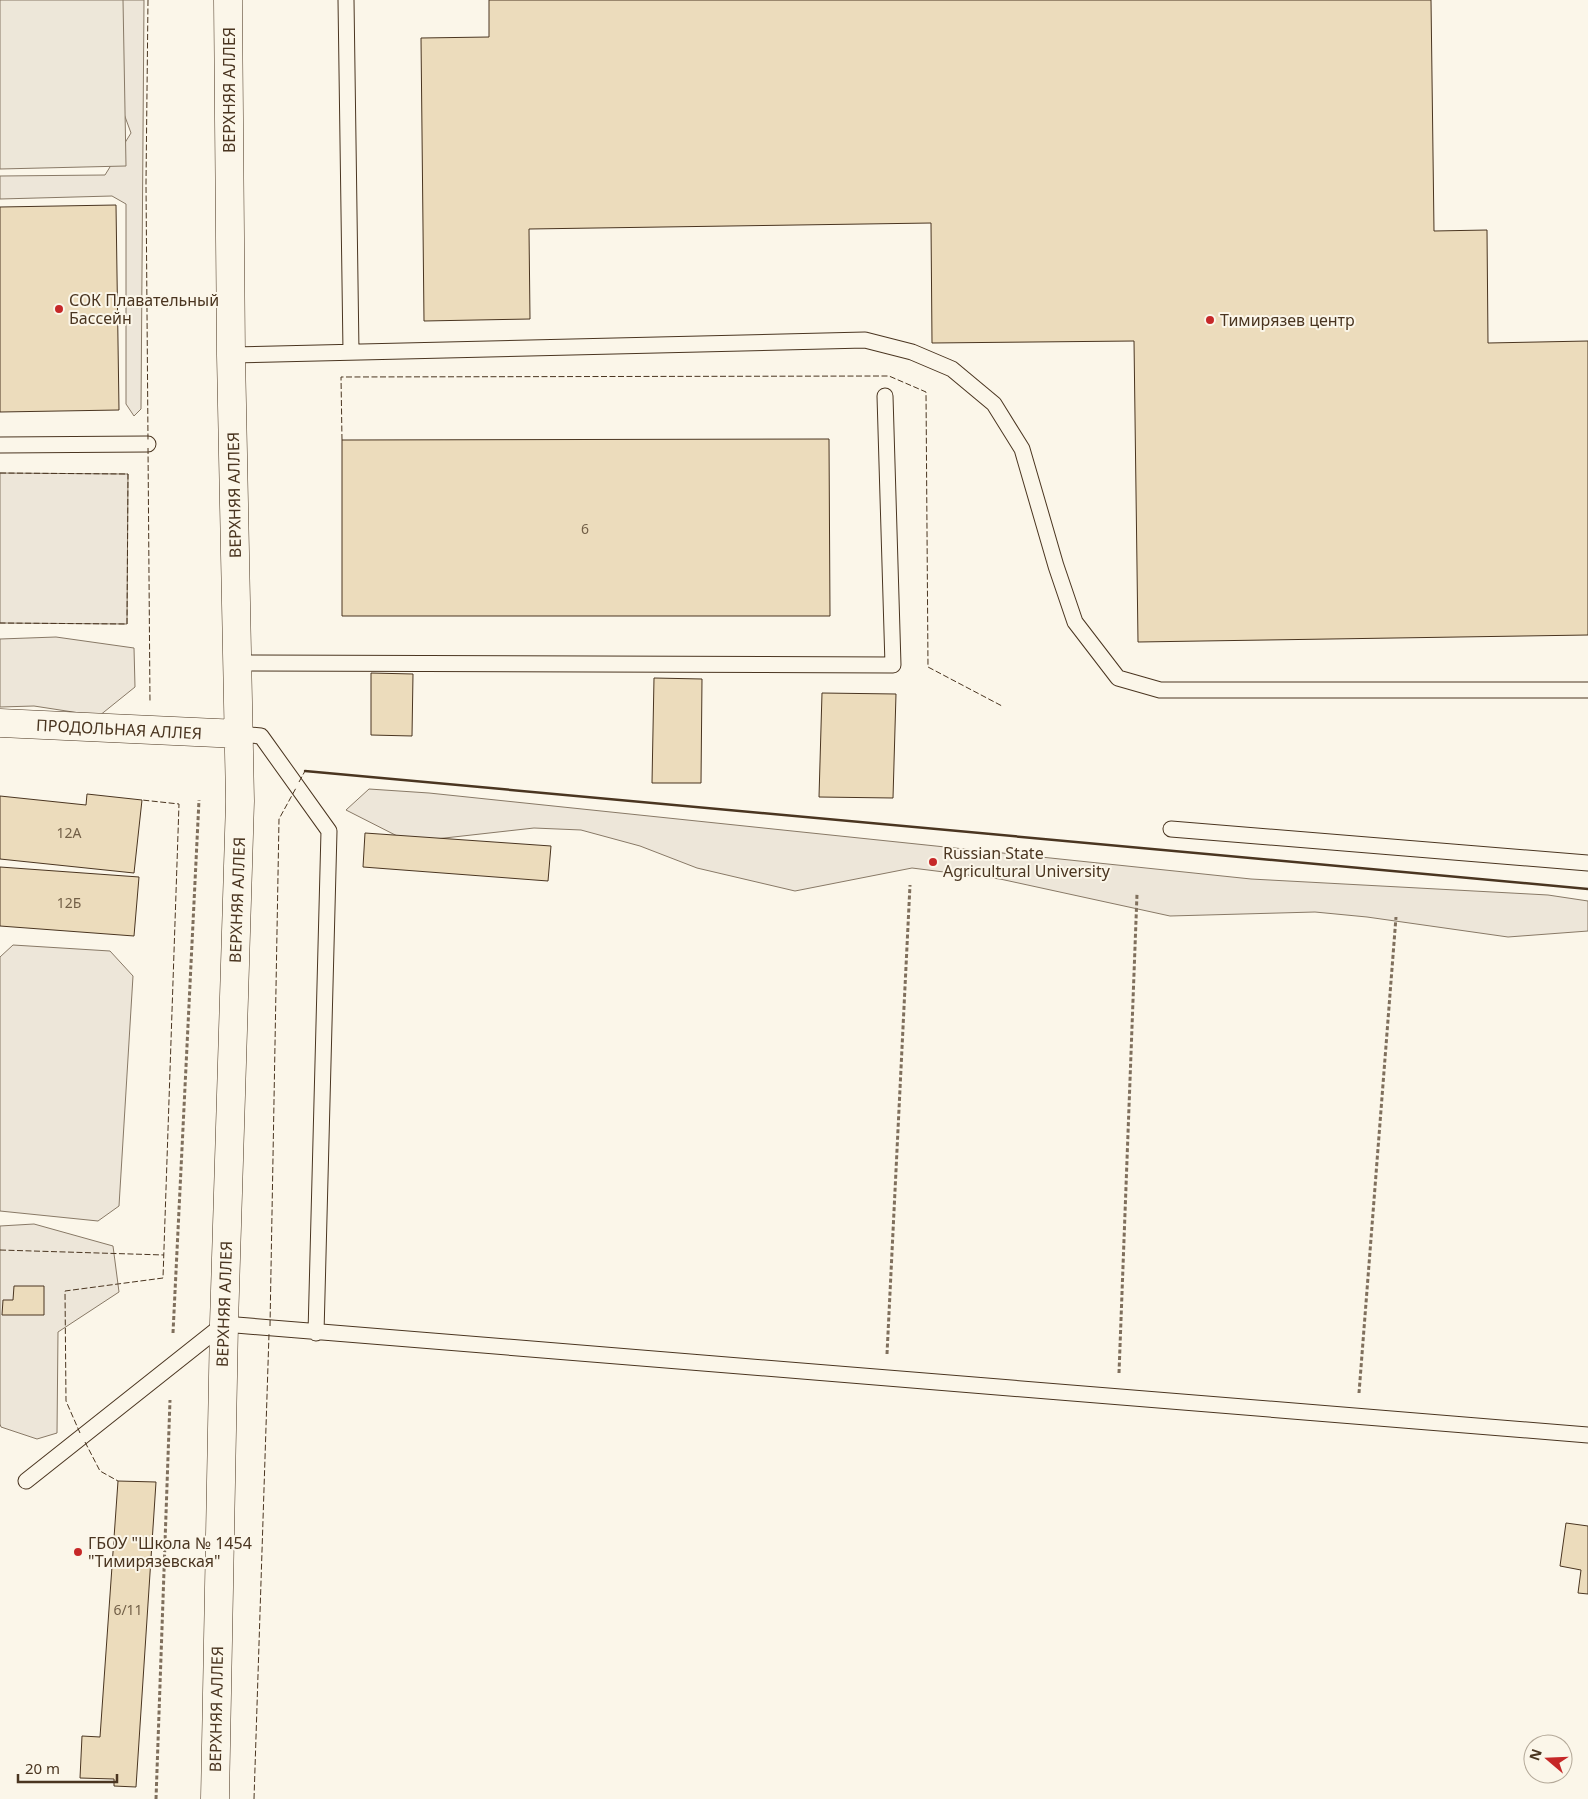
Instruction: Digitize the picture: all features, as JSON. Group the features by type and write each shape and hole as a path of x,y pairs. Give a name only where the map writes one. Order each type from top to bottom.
{"street":[{"name":"ВЕРХНЯЯ АЛЛЕЯ","path":"215,1799 224,1324 240,801 231,355 228,0"},
{"name":"ПРОДОЛЬНАЯ АЛЛЕЯ","path":"0,723 239,734"}],"lane":[{"path":"346,0 351,352"},
{"path":"231,355 865,340 912,352 952,369 994,404 1022,449 1056,566 1075,622 1118,678 1160,690 1588,690"},
{"path":"237,663 893,665 885,396"},
{"path":"0,445 148,444"},
{"path":"239,734 261,736 329,831 316,1333"},
{"path":"1172,829 1588,863"},
{"path":"26,1481 171,1364 224,1324 886,1380 1588,1435"}],"path":[{"path":"156,1799 171,1364 199,800"},
{"path":"886,1380 910,885"},
{"path":"1118,1398 1138,894"},
{"path":"1357,1417 1396,917"}],"shaded area":[{"path":"0,0 123,0 126,166 0,169"},
{"path":"77,0 144,0 141,409 134,416 126,404 126,204 112,196 0,199 0,176 105,175 131,133 105,62"},
{"path":"0,473 128,474 127,624 0,623"},
{"path":"56,637 134,648 135,687 99,716 34,706 0,707 0,639"},
{"path":"369,789 429,793 1251,879 1548,895 1588,901 1588,931 1508,937 1367,917 1315,912 1170,916 1000,879 912,868 795,891 697,868 640,846 581,830 534,828 409,842 346,810"},
{"path":"13,945 110,951 133,976 119,1206 98,1221 0,1211 0,957"},
{"path":"34,1224 113,1246 119,1292 58,1332 57,1433 37,1439 1,1427 0,1424 0,1226"}],"building":[{"name":"Тимирязев центр","path":"489,0 1431,0 1434,231 1487,230 1488,343 1588,341 1588,635 1138,642 1134,341 932,343 931,223 529,229 530,319 424,321 421,38 489,37"},
{"name":"СОК Плавательный Бассейн","path":"116,205 119,410 0,412 0,207"},
{"path":"829,439 830,616 342,616 342,440"},
{"path":"371,673 413,674 412,736 371,735"},
{"path":"654,678 702,679 701,783 652,783"},
{"path":"822,693 896,694 893,798 819,797"},
{"path":"87,794 142,800 134,873 0,859 0,796 86,805"},
{"path":"365,833 551,846 548,881 363,867"},
{"path":"0,867 139,877 134,936 0,926"},
{"path":"14,1286 44,1286 44,1315 2,1315 3,1300 13,1300"},
{"path":"118,1481 156,1482 136,1787 114,1786 114,1779 80,1778 82,1736 100,1737"},
{"path":"1566,1523 1588,1526 1588,1594 1578,1593 1581,1570 1560,1566"}],"fence":[{"path":"148,0 146,183 148,440"},
{"path":"342,440 341,377 889,376 926,392 928,667 1002,706"},
{"path":"148,448 150,703"},
{"path":"0,473 128,474 127,624 0,623"},
{"path":"299,782 305,771"},
{"path":"270,1326 279,819 296,788"},
{"path":"80,1433 66,1401 65,1291 163,1278 179,804 142,800"},
{"path":"0,1250 164,1255"},
{"path":"254,1799 269,1334"},
{"path":"85,1442 100,1471 118,1481"}],"wall":[{"path":"305,771 1588,889"}],"place":[{"name":"СОК Плавательный Бассейн","path":"59,309"},
{"name":"Тимирязев центр","path":"1210,320"},
{"name":"Russian State Agricultural University","path":"933,862"},
{"name":"ГБОУ \"Школа № 1454 \"Тимирязевская\"","path":"78,1552"}]}
